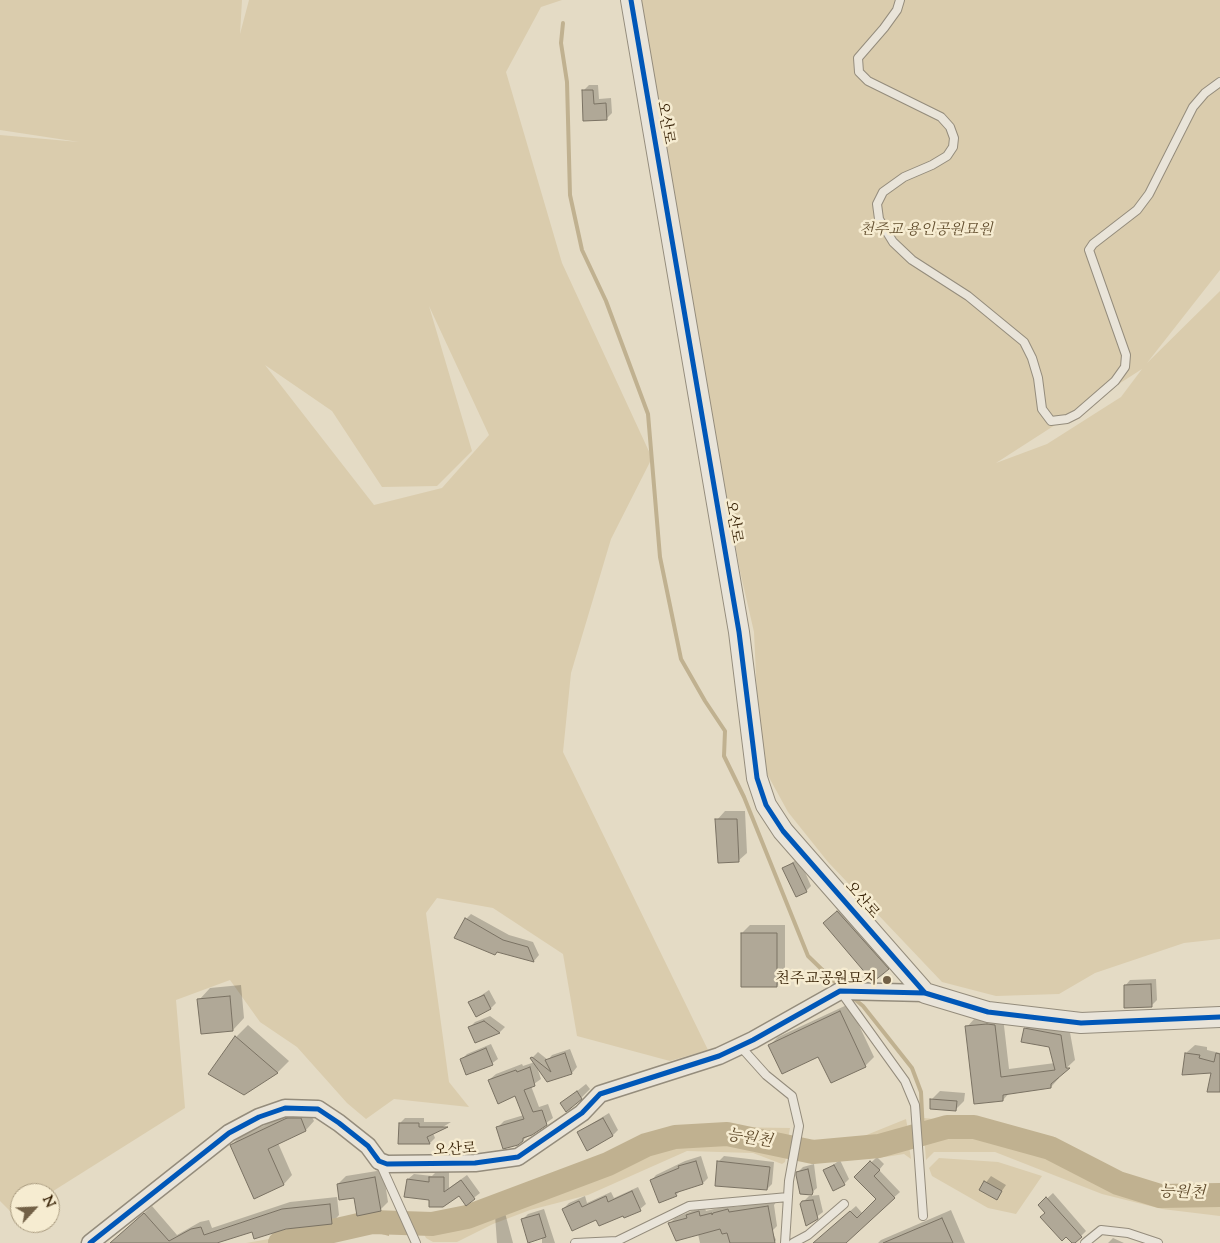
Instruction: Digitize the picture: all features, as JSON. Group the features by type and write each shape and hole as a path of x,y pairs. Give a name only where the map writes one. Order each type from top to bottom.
{"street":[{"name":"오산로","path":"631,0 739,632 757,778 766,805 783,831 925,993"},
{"name":"오산로","path":"379,1161 387,1164 425,1165 474,1163 518,1158 582,1113 600,1094 719,1056 846,991"},
{"path":"846,991 925,993 988,1012 1082,1023 1220,1017"},
{"path":"90,1243 229,1133 259,1117 284,1108 318,1109 368,1146 379,1161"}],"lane":[{"path":"900,0 897,10 884,28 858,58 859,72 868,81 941,117 950,127 954,138 953,147 947,156 932,165 904,177 883,192 877,204 879,219 893,242 912,260 968,296 1024,342 1036,372 1042,409 1051,421 1067,419 1077,414 1115,381 1125,367 1126,355 1089,250 1093,244 1137,210 1149,194 1193,107 1205,93 1220,82"},
{"path":"846,991 906,1081 915,1105 922,1178 923,1216"},
{"path":"740,1046 766,1075 792,1096 800,1126 789,1181 785,1243"},
{"path":"379,1161 402,1208 416,1243"},
{"path":"575,1243 618,1242 689,1206 788,1197"},
{"path":"794,1243 808,1235 844,1204"},
{"path":"1085,1243 1102,1230 1128,1233 1158,1243"}],"green space":[{"path":"0,0 242,0 240,34 249,0 562,0 541,7 506,72 562,263 652,458 611,539 571,673 563,752 708,1050 670,1061 577,1036 563,954 493,908 437,898 426,913 449,1082 469,1107 394,1099 366,1119 347,1103 297,1047 260,1022 230,980 176,1000 185,1108 60,1187 60,1183 10,1183 10,1211 0,1201 0,135 79,142 0,130","holes":["429,306 489,435 442,488 374,505 265,365 332,411 382,487 437,486 472,451"]},
{"name":"천주교 용인공원묘원","path":"631,0 1220,0 1220,270 1147,363 1220,291 1220,939 1184,943 1095,973 1059,994 996,996 942,982 828,862 788,812 760,761 754,632 740,571 720,459 708,456","holes":["1142,369 1121,397 1047,444 996,463"]},
{"path":"924,1118 975,1123 1050,1145 1118,1179 1161,1193 1220,1189 1220,1195 1161,1196 1119,1182 1050,1147 974,1125 947,1126 925,1131"},
{"path":"906,1119 909,1136 878,1145 813,1151 802,1148 805,1139 824,1144 864,1136"},
{"path":"723,1127 790,1128 787,1144 729,1132 674,1135 644,1144 608,1163 543,1190 467,1216 431,1223 417,1222 414,1215 430,1219 477,1211 550,1185 610,1159 627,1148 645,1141 678,1131"},
{"path":"971,1130 1048,1151 1117,1185 1161,1200 1220,1199 1220,1216 1162,1209 1102,1194 995,1152 934,1152 926,1160 924,1135"},
{"path":"726,1137 788,1148 785,1162 782,1164 753,1153 687,1151 588,1195 530,1210 493,1224 457,1242 433,1242 426,1238 420,1226 435,1226 473,1219 609,1166 646,1148 677,1139"},
{"path":"908,1139 911,1159 904,1154 885,1157 859,1153 814,1159 801,1157 802,1151 813,1152 879,1147"},
{"path":"939,1158 998,1162 1042,1176 1016,1214 988,1208 932,1176 929,1168"},
{"path":"338,1227 333,1230 274,1243 246,1243"},
{"path":"331,1234 339,1240 326,1243 295,1243"}],"shaded area":[{"path":"390,1215 389,1236 378,1233 348,1234 339,1239 332,1232 342,1227"}],"building":[{"path":"582,90 593,90 594,104 606,103 607,120 583,121"},
{"path":"715,819 737,819 739,862 718,863"},
{"path":"793,863 807,892 796,897 782,868"},
{"path":"837,911 889,969 873,982 823,923"},
{"path":"465,918 503,940 528,947 534,962 497,952 495,955 454,938"},
{"path":"741,933 777,933 777,987 741,987"},
{"path":"1151,984 1152,1007 1124,1008 1124,985"},
{"path":"484,995 491,1009 476,1017 468,1002"},
{"path":"230,996 233,1031 201,1034 197,999"},
{"path":"840,1011 866,1067 831,1083 818,1057 782,1074 768,1045"},
{"path":"484,1021 500,1033 475,1043 468,1027"},
{"path":"995,1025 1001,1077 1055,1070 1049,1047 1021,1042 1024,1028 1061,1035 1066,1068 1070,1068 1051,1084 1051,1088 1003,1095 1003,1101 974,1104 965,1026"},
{"path":"235,1036 278,1073 244,1095 208,1074"},
{"path":"486,1048 493,1065 466,1075 460,1059"},
{"path":"565,1053 572,1074 547,1082 530,1058 532,1057 551,1072 545,1060"},
{"path":"1185,1053 1200,1055 1199,1058 1214,1062 1216,1053 1220,1054 1220,1092 1207,1092 1211,1073 1182,1075"},
{"path":"530,1067 535,1086 524,1090 533,1112 542,1110 547,1125 532,1135 523,1138 523,1141 518,1145 503,1149 496,1127 524,1119 515,1096 498,1104 488,1080"},
{"path":"577,1091 582,1099 566,1112 560,1103"},
{"path":"930,1099 957,1101 956,1111 930,1109"},
{"path":"287,1118 301,1118 306,1131 268,1149 284,1185 254,1199 230,1145"},
{"path":"603,1118 613,1136 587,1151 577,1132"},
{"path":"399,1123 419,1123 419,1127 448,1127 427,1137 430,1144 398,1144"},
{"path":"696,1161 703,1184 675,1193 677,1196 659,1203 650,1180 679,1168 678,1166"},
{"path":"717,1161 770,1167 767,1190 715,1186"},
{"path":"870,1161 880,1170 874,1176 895,1198 846,1243 813,1243 850,1211 857,1218 876,1199 854,1177"},
{"path":"834,1165 845,1185 833,1191 823,1170"},
{"path":"808,1169 812,1195 800,1194 796,1175 796,1172"},
{"path":"375,1177 381,1211 357,1216 354,1198 339,1200 337,1184"},
{"path":"429,1177 444,1177 444,1192 461,1180 475,1199 466,1206 459,1196 443,1207 429,1207 429,1200 404,1197 407,1179 429,1182"},
{"path":"984,1181 1002,1191 997,1200 979,1190"},
{"path":"632,1191 641,1211 599,1226 596,1220 572,1231 562,1209 579,1201 582,1207 606,1196 608,1202"},
{"path":"1046,1197 1082,1237 1075,1243 1072,1243 1066,1237 1062,1241 1040,1217 1045,1213 1038,1205"},
{"path":"813,1200 818,1219 806,1226 800,1204 802,1201"},
{"path":"330,1204 332,1224 286,1229 254,1239 252,1232 217,1243 110,1243 144,1213 169,1241 191,1229 201,1227 204,1235 282,1209"},
{"path":"768,1206 775,1243 730,1243 727,1233 722,1234 720,1229 676,1241 668,1223 687,1218 686,1215 699,1211 700,1216 712,1213 712,1215 713,1213 728,1209 729,1212"},
{"path":"539,1214 546,1237 528,1243 521,1219"},
{"path":"942,1218 953,1243 883,1243"}],"waterway":[{"path":"563,23 561,43 567,82 570,195 582,250 606,301 648,414 660,557 681,659 725,731 724,756 744,797 808,956 839,986"},
{"path":"852,997 863,1006 912,1068 921,1092 923,1134"},
{"name":"능원천","path":"280,1243 372,1222 432,1224 467,1217 608,1164 646,1145 675,1137 727,1134 813,1152 879,1146 947,1127 974,1127 1050,1148 1118,1183 1160,1196 1220,1195"}],"cycle path":[{"path":"631,0 739,632 757,778 766,805 783,831 925,993"},
{"path":"90,1243 229,1133 259,1117 285,1108 318,1109 368,1146 379,1161 387,1164 475,1163 518,1157 582,1113 600,1094 719,1056 753,1040 840,991 925,993 988,1012 1081,1023 1220,1017"}],"place":[{"name":"천주교공원묘지","path":"887,980"}]}
